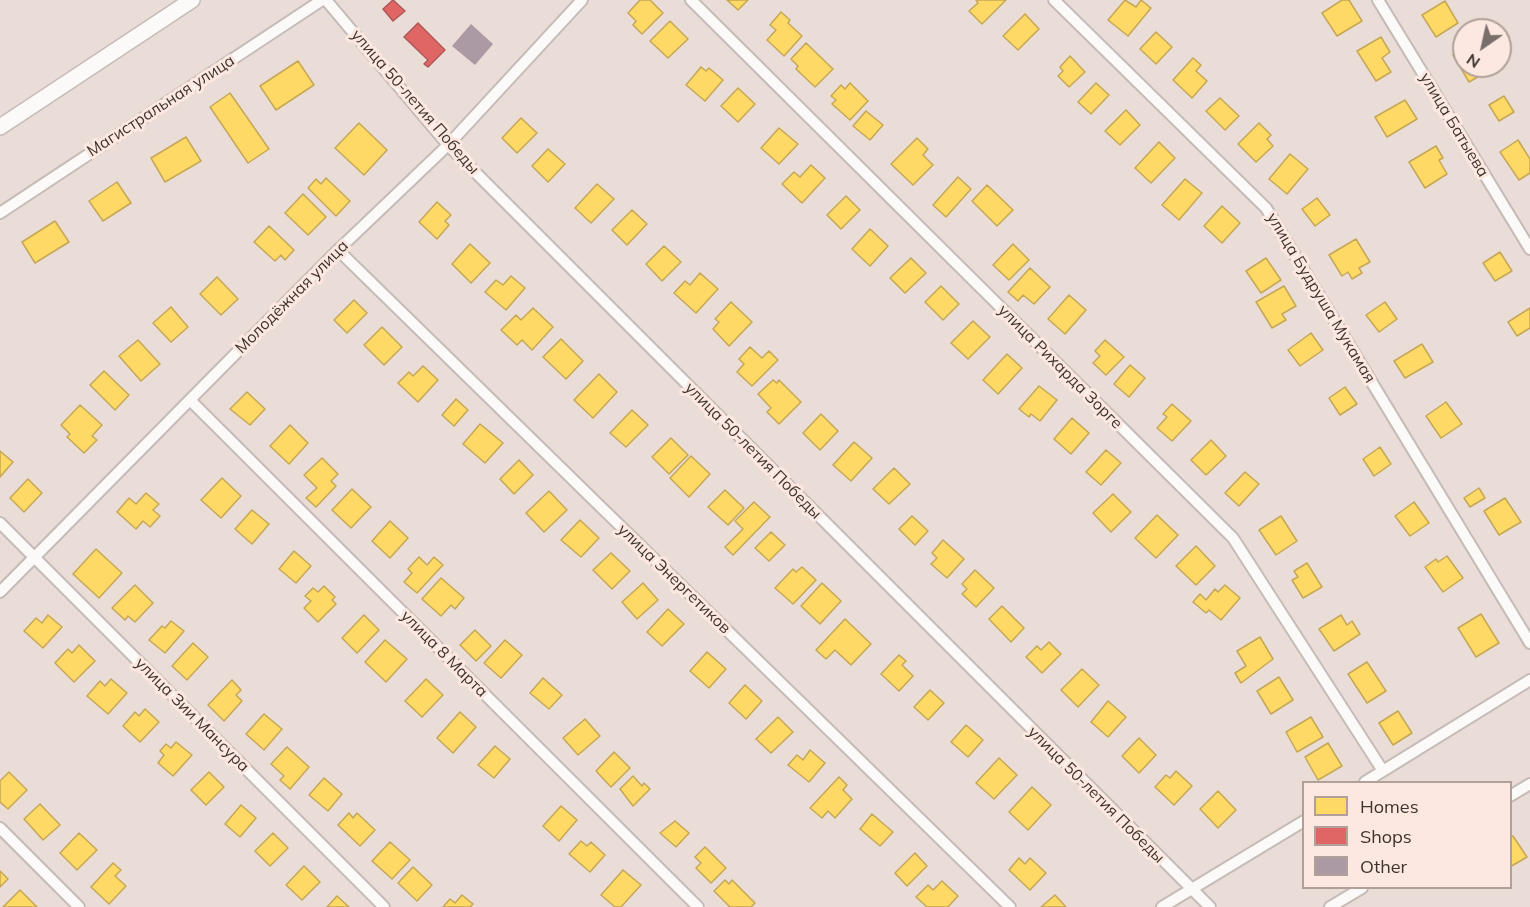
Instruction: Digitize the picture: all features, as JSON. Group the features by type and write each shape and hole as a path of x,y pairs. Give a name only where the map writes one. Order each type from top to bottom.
{"main road":[{"path":"0,127 192,0"}],"street":[{"name":"Магистральная улица","path":"0,213 322,0"},
{"name":"улица 50-летия Победы","path":"326,0 448,145 1210,907"},
{"name":"Молодёжная улица","path":"0,592 338,250 448,145 582,0"},
{"name":"улица Рихарда Зорге","path":"691,0 1233,538 1383,771"},
{"name":"улица Будруша Мукамая","path":"1054,0 1266,208 1530,643"},
{"name":"улица Батыева","path":"1378,0 1530,249"},
{"name":"улица Энергетиков","path":"338,250 1010,907"},
{"name":"улица 8 Марта","path":"190,400 698,907"},
{"name":"улица Зии Мансура","path":"0,523 384,907"},
{"path":"1368,781 1530,680"},
{"path":"1512,795 1530,784"},
{"path":"1162,907 1302,822"},
{"path":"0,828 79,907"},
{"path":"1330,907 1360,889"}],"building: Homes":[{"path":"640,0 650,0 663,13 642,34 633,25 636,21 628,13"},
{"path":"727,0 748,0 738,10"},
{"path":"976,0 1006,0 982,24 969,11 978,3"},
{"path":"1125,0 1136,7 1141,0 1151,8 1128,36 1108,20"},
{"path":"1342,0 1349,0 1362,21 1337,36 1322,13"},
{"path":"1445,1 1455,18 1452,18 1452,27 1436,37 1422,15"},
{"path":"781,12 790,20 788,23 802,36 784,56 767,40 776,30 770,25"},
{"path":"1025,14 1039,29 1018,50 1003,36"},
{"path":"670,21 688,39 668,58 650,41"},
{"path":"1156,32 1172,47 1156,64 1140,49"},
{"path":"1381,37 1390,52 1382,58 1391,72 1376,81 1357,51"},
{"path":"806,43 833,69 815,87 796,69 798,66 791,59"},
{"path":"1070,56 1085,72 1069,87 1058,76 1063,71 1060,67"},
{"path":"1193,58 1201,65 1196,71 1207,81 1192,98 1173,80"},
{"path":"298,61 314,85 276,110 260,86"},
{"path":"701,67 706,71 709,68 723,80 705,101 686,85"},
{"path":"850,83 868,101 850,120 832,104 836,100 831,96 841,85 845,89"},
{"path":"1096,83 1109,95 1091,114 1078,102"},
{"path":"738,88 755,104 738,122 721,106"},
{"path":"230,93 269,149 248,163 210,107"},
{"path":"1504,96 1514,112 1499,121 1489,105"},
{"path":"1220,98 1239,116 1225,130 1206,111"},
{"path":"1405,100 1417,119 1387,137 1375,117"},
{"path":"1126,110 1140,125 1120,145 1105,131"},
{"path":"866,111 883,125 870,140 853,126"},
{"path":"521,118 537,133 517,153 502,138"},
{"path":"359,123 387,150 364,175 335,148"},
{"path":"1259,123 1271,135 1267,139 1273,146 1256,162 1238,144"},
{"path":"779,128 798,144 779,164 761,148"},
{"path":"186,137 201,161 165,182 151,158"},
{"path":"917,138 928,149 923,155 933,165 913,185 891,164"},
{"path":"1518,140 1530,159 1530,173 1519,180 1500,152"},
{"path":"1159,142 1175,158 1151,183 1135,168"},
{"path":"1436,146 1443,158 1439,160 1447,174 1425,188 1409,162"},
{"path":"548,149 565,164 548,182 532,166"},
{"path":"1290,154 1308,169 1287,194 1269,179"},
{"path":"811,165 825,178 802,203 782,184 794,172 800,177"},
{"path":"958,177 971,189 946,217 933,205"},
{"path":"326,178 350,201 336,216 308,188 316,179 321,184"},
{"path":"1185,179 1202,193 1179,220 1162,205"},
{"path":"117,182 131,203 103,221 89,201"},
{"path":"597,184 614,199 591,223 575,208"},
{"path":"987,185 1013,210 997,226 972,201"},
{"path":"303,194 326,217 308,235 285,213"},
{"path":"846,196 860,210 841,229 827,215"},
{"path":"1317,198 1330,215 1315,226 1302,209"},
{"path":"437,202 451,215 445,221 449,225 437,239 419,222"},
{"path":"1222,206 1240,223 1222,243 1204,226"},
{"path":"632,210 647,224 627,245 612,230"},
{"path":"55,221 69,242 35,263 22,242"},
{"path":"269,226 294,250 285,260 281,255 275,261 254,242"},
{"path":"870,229 888,246 870,266 852,249"},
{"path":"1356,239 1370,262 1359,268 1362,273 1352,279 1348,272 1342,276 1329,255"},
{"path":"470,244 490,263 471,283 452,264"},
{"path":"1013,244 1029,260 1009,280 993,265"},
{"path":"664,246 681,262 662,281 646,264"},
{"path":"1500,252 1512,271 1495,281 1483,263"},
{"path":"911,258 926,273 905,293 890,278"},
{"path":"1266,258 1281,280 1261,293 1246,271"},
{"path":"1030,268 1050,287 1034,304 1023,295 1018,301 1008,292"},
{"path":"700,273 718,289 696,313 674,293 685,281 690,285"},
{"path":"511,276 525,288 506,310 485,292 496,280 503,285"},
{"path":"217,277 238,299 221,315 200,294"},
{"path":"941,286 959,304 943,320 925,302"},
{"path":"1284,286 1296,306 1282,314 1286,320 1272,328 1256,302"},
{"path":"1069,295 1086,310 1065,334 1048,319"},
{"path":"354,300 367,313 347,333 334,320"},
{"path":"731,302 752,322 729,346 713,329 719,322 715,319"},
{"path":"1385,302 1397,319 1379,332 1366,315"},
{"path":"171,307 188,327 171,342 153,323"},
{"path":"533,308 553,327 532,350 522,340 517,345 501,330 516,315 521,320"},
{"path":"1530,308 1530,328 1517,336 1508,322"},
{"path":"973,321 990,337 968,359 951,343"},
{"path":"382,327 402,347 384,365 364,345"},
{"path":"1311,333 1323,350 1300,366 1288,350"},
{"path":"561,339 583,361 566,379 543,357"},
{"path":"138,340 160,364 141,381 119,356"},
{"path":"1105,340 1124,357 1106,375 1093,363 1100,356 1095,351"},
{"path":"1422,344 1433,362 1405,378 1394,361"},
{"path":"750,347 762,358 769,351 778,360 752,386 737,372 744,364 739,359"},
{"path":"1007,354 1022,368 998,394 983,380"},
{"path":"1130,365 1145,378 1129,397 1114,384"},
{"path":"423,366 438,380 418,402 398,383 409,372 413,376"},
{"path":"104,371 129,395 115,410 90,385"},
{"path":"599,374 617,392 593,418 574,400"},
{"path":"773,380 777,383 779,380 801,402 779,424 767,412 771,408 758,394"},
{"path":"1039,386 1057,400 1040,421 1031,414 1029,417 1019,409"},
{"path":"1345,387 1357,404 1340,415 1329,398"},
{"path":"247,392 265,409 250,425 230,409"},
{"path":"456,399 468,410 454,426 442,415"},
{"path":"1446,402 1462,424 1441,438 1426,416"},
{"path":"1172,404 1191,421 1172,441 1157,428 1167,417 1163,414"},
{"path":"80,405 102,425 92,436 97,440 84,453 67,437 70,434 61,425"},
{"path":"632,410 648,425 626,447 610,433"},
{"path":"821,414 838,431 820,450 803,433"},
{"path":"1072,418 1089,433 1071,454 1054,439"},
{"path":"480,424 503,443 485,463 463,444"},
{"path":"290,425 308,443 289,464 270,446"},
{"path":"671,438 688,455 669,474 652,457"},
{"path":"1211,440 1226,456 1206,475 1191,460"},
{"path":"854,442 872,458 851,481 833,465"},
{"path":"1380,447 1391,464 1374,476 1363,459"},
{"path":"1106,450 1121,463 1101,485 1086,472"},
{"path":"0,451 13,462 0,477"},
{"path":"691,456 710,474 689,497 670,478"},
{"path":"322,458 338,474 331,481 336,486 316,507 306,498 317,488 304,475"},
{"path":"519,460 533,475 514,494 500,479"},
{"path":"894,468 910,484 889,504 873,489"},
{"path":"1245,472 1259,484 1239,506 1225,493"},
{"path":"222,478 241,496 221,518 201,500"},
{"path":"28,479 42,493 24,512 10,498"},
{"path":"1479,488 1485,498 1470,507 1464,498"},
{"path":"352,489 371,507 351,528 332,510"},
{"path":"725,490 744,508 728,525 708,507"},
{"path":"549,491 567,510 544,532 526,513"},
{"path":"146,493 159,504 153,510 160,516 150,527 143,521 136,529 117,512 129,498 136,504"},
{"path":"1113,494 1131,512 1111,532 1093,513"},
{"path":"1505,498 1521,522 1499,535 1484,511"},
{"path":"754,502 770,517 733,555 725,547 743,529 735,521"},
{"path":"1414,502 1429,523 1410,536 1395,516"},
{"path":"252,510 269,524 252,544 235,529"},
{"path":"1157,515 1178,535 1156,558 1135,538"},
{"path":"912,516 928,531 915,545 899,529"},
{"path":"1281,516 1297,541 1276,555 1259,530"},
{"path":"580,520 599,538 581,557 561,540"},
{"path":"390,521 408,538 390,558 372,541"},
{"path":"771,532 785,545 769,561 755,548"},
{"path":"943,540 964,559 947,578 931,564 937,558 932,553"},
{"path":"1196,546 1215,566 1196,585 1176,566"},
{"path":"96,549 122,573 99,598 73,574"},
{"path":"294,551 311,566 296,583 279,569"},
{"path":"611,553 630,571 612,589 593,570"},
{"path":"1447,556 1463,578 1443,592 1425,567 1436,559 1438,562"},
{"path":"419,557 427,565 434,557 443,565 417,593 404,582 412,573 408,569"},
{"path":"1307,563 1322,587 1303,598 1292,580 1298,577 1294,571"},
{"path":"802,567 816,580 793,604 775,588 793,569 796,572"},
{"path":"975,570 994,588 976,607 962,594 967,589 962,584"},
{"path":"441,578 464,598 455,609 451,605 441,616 422,599"},
{"path":"643,583 658,600 637,619 622,602"},
{"path":"822,583 841,601 820,624 801,606"},
{"path":"135,585 153,603 135,622 128,616 125,620 112,608"},
{"path":"1225,585 1240,598 1221,620 1209,610 1206,613 1193,602 1200,594 1206,600 1215,589 1218,592"},
{"path":"324,586 335,597 332,600 336,604 318,622 304,608 311,601 305,596 313,588 318,592"},
{"path":"1002,606 1024,628 1011,642 989,619"},
{"path":"668,609 684,624 662,646 647,632"},
{"path":"1481,614 1499,643 1476,657 1458,628"},
{"path":"48,615 62,627 43,648 24,631 36,618 42,623"},
{"path":"364,615 379,630 357,653 342,638"},
{"path":"1341,615 1347,625 1352,621 1360,634 1334,651 1319,629"},
{"path":"845,619 871,644 851,665 835,650 826,659 816,650"},
{"path":"171,621 184,631 165,653 149,640 162,626 165,628"},
{"path":"475,630 491,646 476,661 460,645"},
{"path":"1260,637 1273,659 1241,683 1235,673 1246,666 1237,651"},
{"path":"385,640 407,659 386,682 365,662"},
{"path":"505,640 522,655 501,678 484,663"},
{"path":"1049,642 1061,654 1042,673 1026,657 1037,646 1041,650"},
{"path":"193,643 208,657 187,680 172,666"},
{"path":"79,645 95,661 74,682 55,663 68,649 72,653"},
{"path":"707,652 726,669 709,688 690,671"},
{"path":"899,655 906,661 902,665 913,676 899,691 881,674"},
{"path":"1367,662 1386,691 1367,703 1348,674"},
{"path":"1082,669 1099,685 1078,707 1061,690"},
{"path":"1279,677 1293,700 1271,714 1257,691"},
{"path":"543,678 562,695 549,709 530,693"},
{"path":"111,679 127,693 108,714 87,696 100,681 105,686"},
{"path":"426,679 443,695 422,717 405,701"},
{"path":"232,680 241,690 236,695 242,701 224,721 208,705"},
{"path":"745,685 762,701 746,719 729,703"},
{"path":"930,690 944,703 928,720 914,707"},
{"path":"1108,701 1126,717 1108,737 1091,722"},
{"path":"145,709 159,722 140,742 123,726 135,712 139,716"},
{"path":"1398,711 1412,733 1393,745 1379,723"},
{"path":"460,712 476,727 453,753 437,738"},
{"path":"264,714 282,729 264,750 246,734"},
{"path":"778,717 793,732 771,753 756,739"},
{"path":"1311,717 1323,737 1297,752 1286,732"},
{"path":"585,719 600,736 578,755 563,738"},
{"path":"966,725 983,740 968,757 951,742"},
{"path":"1139,738 1156,755 1139,773 1122,756"},
{"path":"176,742 192,755 173,776 158,763 164,755 160,751 166,744 171,748"},
{"path":"1328,743 1342,766 1318,780 1305,757"},
{"path":"495,746 510,759 494,778 478,765"},
{"path":"287,747 309,767 290,789 280,780 284,776 271,764"},
{"path":"810,750 825,763 809,782 788,765 797,755 803,760"},
{"path":"614,752 630,768 611,787 596,771"},
{"path":"999,758 1017,775 994,799 976,783"},
{"path":"1176,771 1192,786 1174,805 1155,787 1166,775 1170,778"},
{"path":"9,772 27,790 8,809 0,802 0,781"},
{"path":"209,772 224,787 206,805 191,790"},
{"path":"633,776 642,786 644,783 650,789 633,806 620,789"},
{"path":"839,777 847,785 843,790 852,799 835,818 828,811 822,818 810,808"},
{"path":"324,778 342,794 328,811 309,795"},
{"path":"1032,787 1051,805 1028,830 1009,812"},
{"path":"1218,791 1236,810 1218,828 1200,809"},
{"path":"40,804 60,825 43,840 24,819"},
{"path":"241,805 256,818 240,837 225,824"},
{"path":"561,806 577,820 559,841 543,826"},
{"path":"349,813 353,818 357,813 375,830 360,846 338,825"},
{"path":"872,814 893,832 880,846 860,829"},
{"path":"675,821 689,833 676,847 660,833"},
{"path":"79,833 97,850 77,870 60,853"},
{"path":"273,833 288,848 270,866 255,851"},
{"path":"1512,836 1527,857 1512,866"},
{"path":"581,841 587,846 591,842 605,855 590,872 569,854"},
{"path":"390,842 410,860 392,879 372,861"},
{"path":"705,847 726,868 711,883 696,868 701,863 695,857"},
{"path":"915,853 927,866 907,886 895,873"},
{"path":"1019,858 1025,864 1030,858 1046,873 1030,890 1009,870"},
{"path":"113,863 121,870 115,876 126,886 109,904 91,887"},
{"path":"304,866 320,882 302,900 286,885"},
{"path":"413,867 432,885 417,901 398,883"},
{"path":"623,870 641,885 621,907 615,907 601,895"},
{"path":"0,871 8,879 0,887"},
{"path":"725,880 729,884 732,880 755,903 751,907 730,907 714,891"},
{"path":"942,881 958,896 948,907 927,907 916,897 928,885 933,890"},
{"path":"20,890 37,907 3,907"},
{"path":"462,895 473,904 470,907 443,907 450,899 455,903"},
{"path":"1055,895 1066,907 1041,907"},
{"path":"337,896 349,907 327,907"}],"building: Shops":[{"path":"393,0 405,11 393,21 383,9"},
{"path":"418,23 445,50 428,67 424,64 428,60 404,37"}],"building: Other":[{"path":"471,24 493,44 475,65 452,46"}]}
